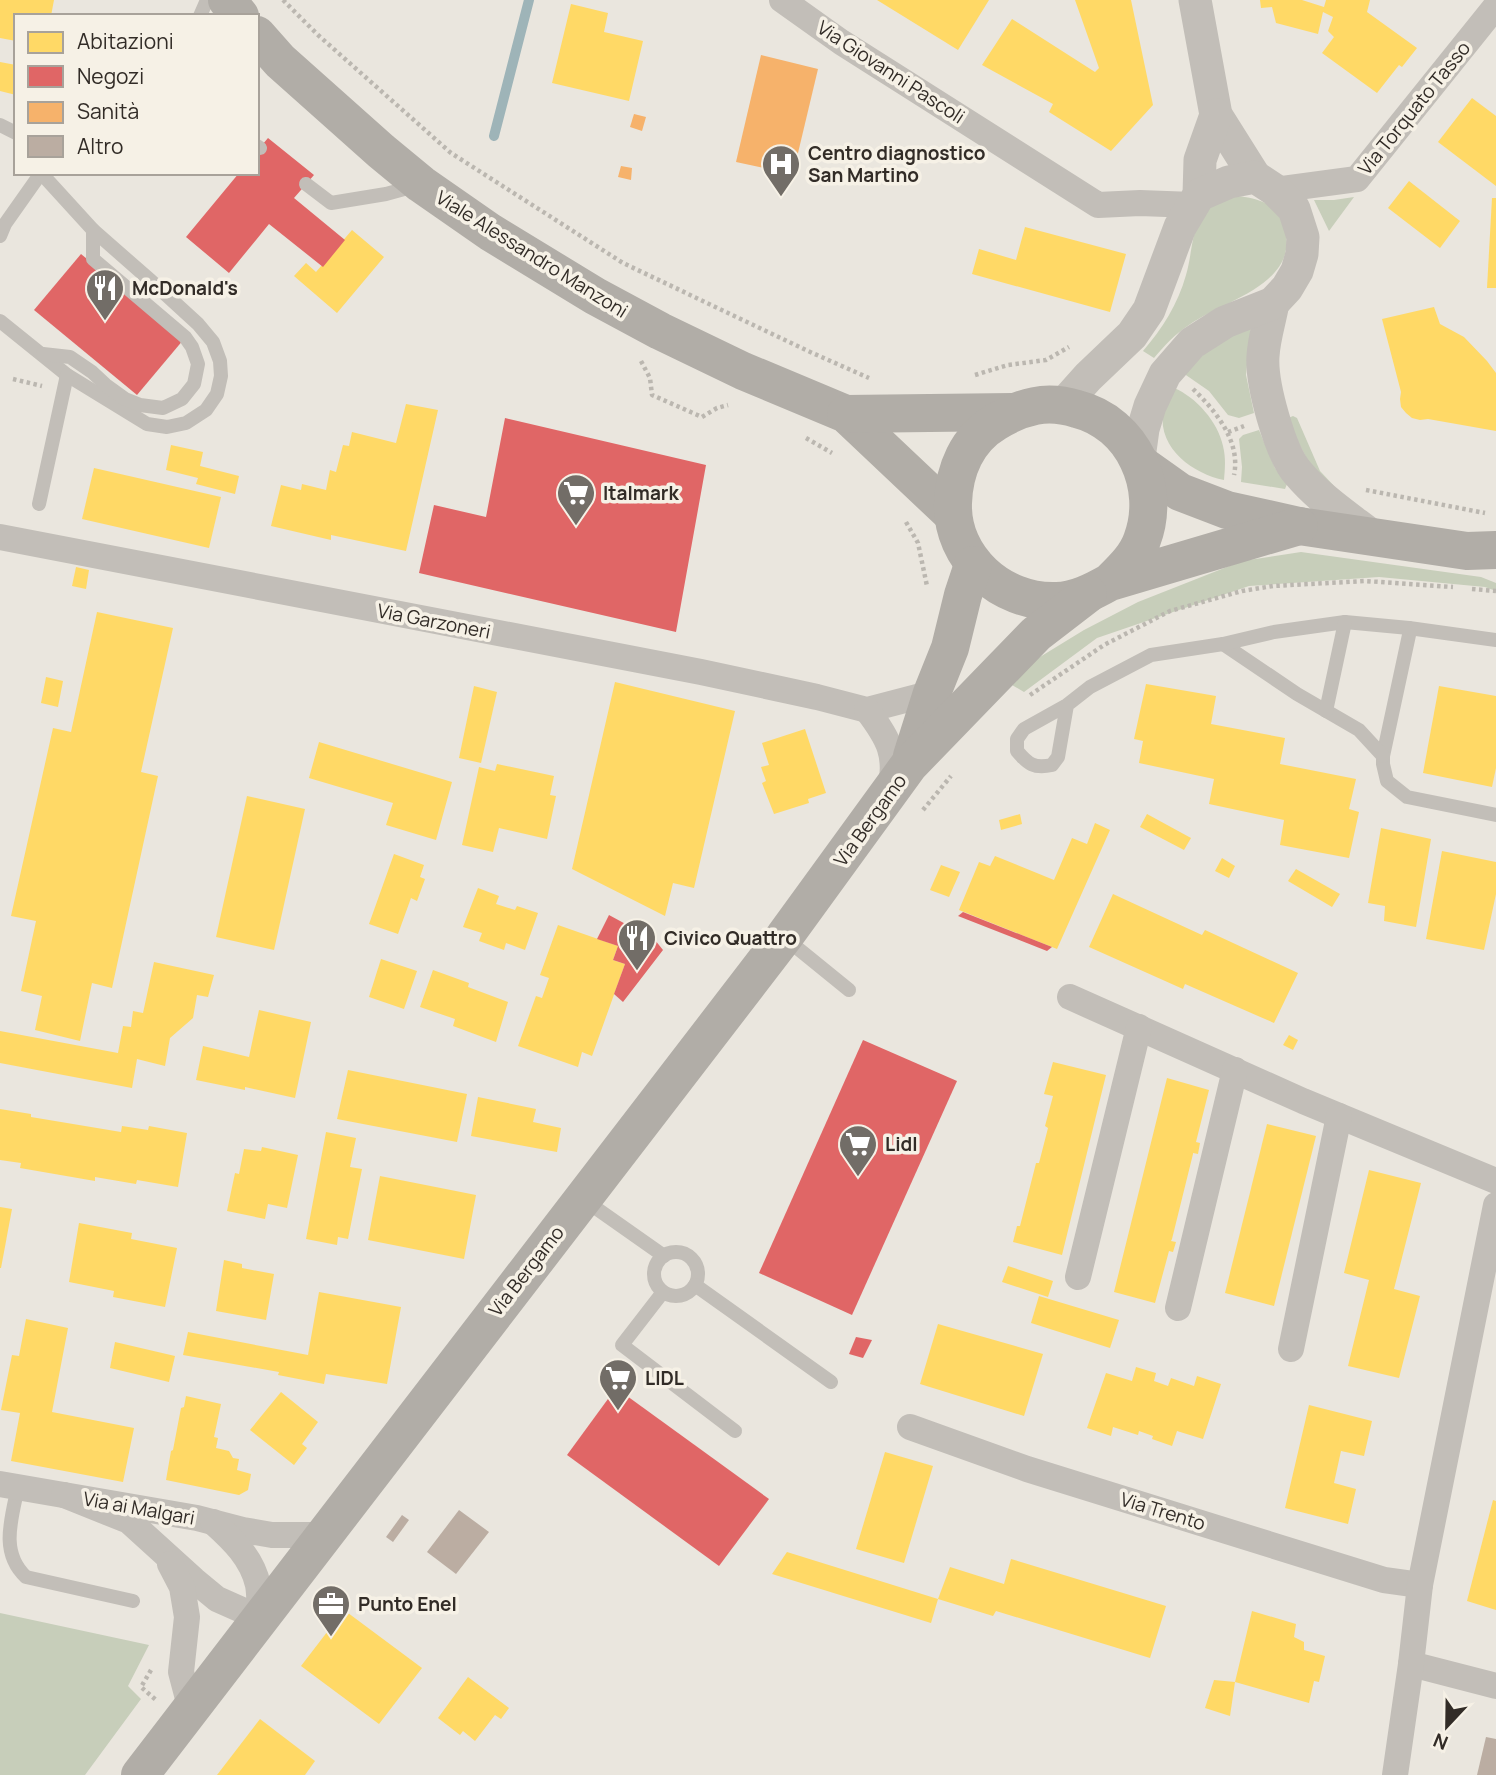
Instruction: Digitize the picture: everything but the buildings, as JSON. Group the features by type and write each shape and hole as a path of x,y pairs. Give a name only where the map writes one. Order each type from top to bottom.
{"main road":[{"path":"226,0 238,14"},
{"name":"Viale Alessandro Manzoni","path":"259,37 280,61 381,151 421,184 490,232 595,296 660,331 743,371 846,414 953,515"},
{"path":"1099,588 1129,564 1142,541 1149,516 1149,490 1140,462 1125,439 1108,422 1086,411 1063,405 1037,405 1013,412 985,428 965,453 954,483 953,515 959,541 973,565 997,586 1026,598 1057,601 1099,588 1299,526"},
{"name":"Viale Alessandro Manzoni","path":"846,414 1013,412"},
{"path":"1140,462 1180,492 1227,510 1299,526 1486,556"},
{"name":"Via Bergamo","path":"899,779 950,648 962,595 973,565"},
{"name":"Via Bergamo","path":"140,1775 784,937 899,779 1036,634 1099,588"}],"street":[{"name":"Via Giovanni Pascoli","path":"782,0 841,42 1098,205 1196,200"},
{"path":"1140,462 1143,429 1165,374 1192,343 1225,322 1273,303 1287,288 1297,271 1302,254 1303,237 1294,209 1265,184 1216,115 1195,0"},
{"name":"Via Torquato Tasso","path":"1196,200 1228,182 1265,184 1357,179 1496,6"},
{"path":"1063,405 1132,335 1149,310 1180,228 1196,200 1200,160 1216,115"},
{"path":"1273,303 1263,356 1266,392 1286,454 1296,471 1330,505 1372,536"},
{"name":"Via Garzoneri","path":"0,537 701,672 867,710 932,693"},
{"path":"867,710 889,744 893,777 899,779"},
{"path":"1070,997 1339,1116 1496,1181"},
{"path":"1078,1277 1139,1027"},
{"path":"1178,1308 1235,1070"},
{"path":"1291,1349 1339,1116"},
{"path":"1395,1775 1420,1585 1496,1205"},
{"name":"Via Trento","path":"910,1427 1040,1473 1384,1580 1420,1585"},
{"name":"Via ai Malgari","path":"9,1485 198,1518 272,1535 324,1535"},
{"name":"Via ai Malgari","path":"64,1495 128,1521 217,1599 260,1618 258,1586 249,1561 233,1540 213,1522"},
{"name":"Via ai Malgari","path":"167,1556 182,1587 187,1617 181,1672 191,1710"},
{"path":"1411,1664 1496,1686"}],"lane":[{"path":"0,236 5,224 40,175"},
{"path":"0,321 67,375 147,424 167,427 186,424 206,410 217,394 221,376 220,361 213,342 198,324 93,230 43,175"},
{"path":"306,184 331,203 386,194 421,184"},
{"path":"41,354 70,357 125,399 140,405 163,408 182,399 194,384 198,364 192,347 185,337 93,259 93,230"},
{"path":"39,504 67,375"},
{"path":"1326,710 1345,622"},
{"path":"1067,705 1058,757 1052,765 1041,768 1027,763 1017,751 1017,739 1024,729 1067,705 1090,687 1151,655 1223,645 1274,632 1345,622 1496,640"},
{"path":"1409,628 1383,757 1387,781 1407,797 1496,815"},
{"path":"1223,645 1297,694 1359,730 1383,757"},
{"path":"784,937 849,990"},
{"path":"582,1198 664,1256"},
{"path":"678,1253 691,1259 697,1271 695,1285 690,1291 679,1296 668,1295 658,1287 655,1267 664,1256 678,1253"},
{"path":"695,1285 831,1382"},
{"path":"663,1292 622,1345 735,1431"},
{"path":"9,1485 8,1550 11,1561 18,1570 26,1577 133,1601"}],"path":[{"path":"283,0 318,35 451,153 623,263 808,352 869,378 881,379"},
{"path":"970,376 1008,365 1046,360 1084,338 1116,351"},
{"path":"631,355 647,369 652,395 666,402 702,417 717,408 735,404"},
{"path":"13,379 63,392"},
{"path":"1228,432 1273,416"},
{"path":"801,436 835,454"},
{"path":"1357,488 1496,515"},
{"path":"901,513 918,543 929,594"}],"green space":[{"path":"1238,196 1272,207 1281,218 1287,246 1282,262 1271,276 1256,288 1184,328 1154,358 1143,351 1163,325 1179,296 1199,222 1212,205"},
{"path":"1354,197 1329,231 1314,200"},
{"path":"1251,326 1246,375 1254,413 1239,418 1228,415 1209,391 1183,373 1215,344"},
{"path":"1174,388 1198,404 1216,428 1224,450 1224,480 1190,466 1180,458 1166,438 1163,413"},
{"path":"1293,416 1297,418 1320,471 1335,487 1314,472 1286,419"},
{"path":"1259,430 1275,468 1287,484 1285,489 1241,482 1239,439"},
{"path":"1301,552 1481,577 1496,583 1496,591 1485,587 1379,577 1249,586 1097,638 1024,692 1012,685 1035,660 1138,602 1242,561"},
{"path":"0,1613 149,1645 128,1686 141,1699 85,1775 0,1775"}],"waterway":[{"path":"494,136 529,0"}],"place":[{"name":"Centro diagnostico San Martino","path":"781,198"},
{"name":"McDonald's","path":"105,322"},
{"name":"Italmark","path":"576,527"},
{"name":"Civico Quattro","path":"637,972"},
{"name":"Lidl","path":"858,1178"},
{"name":"LIDL","path":"618,1412"},
{"name":"Punto Enel","path":"331,1638"}]}
